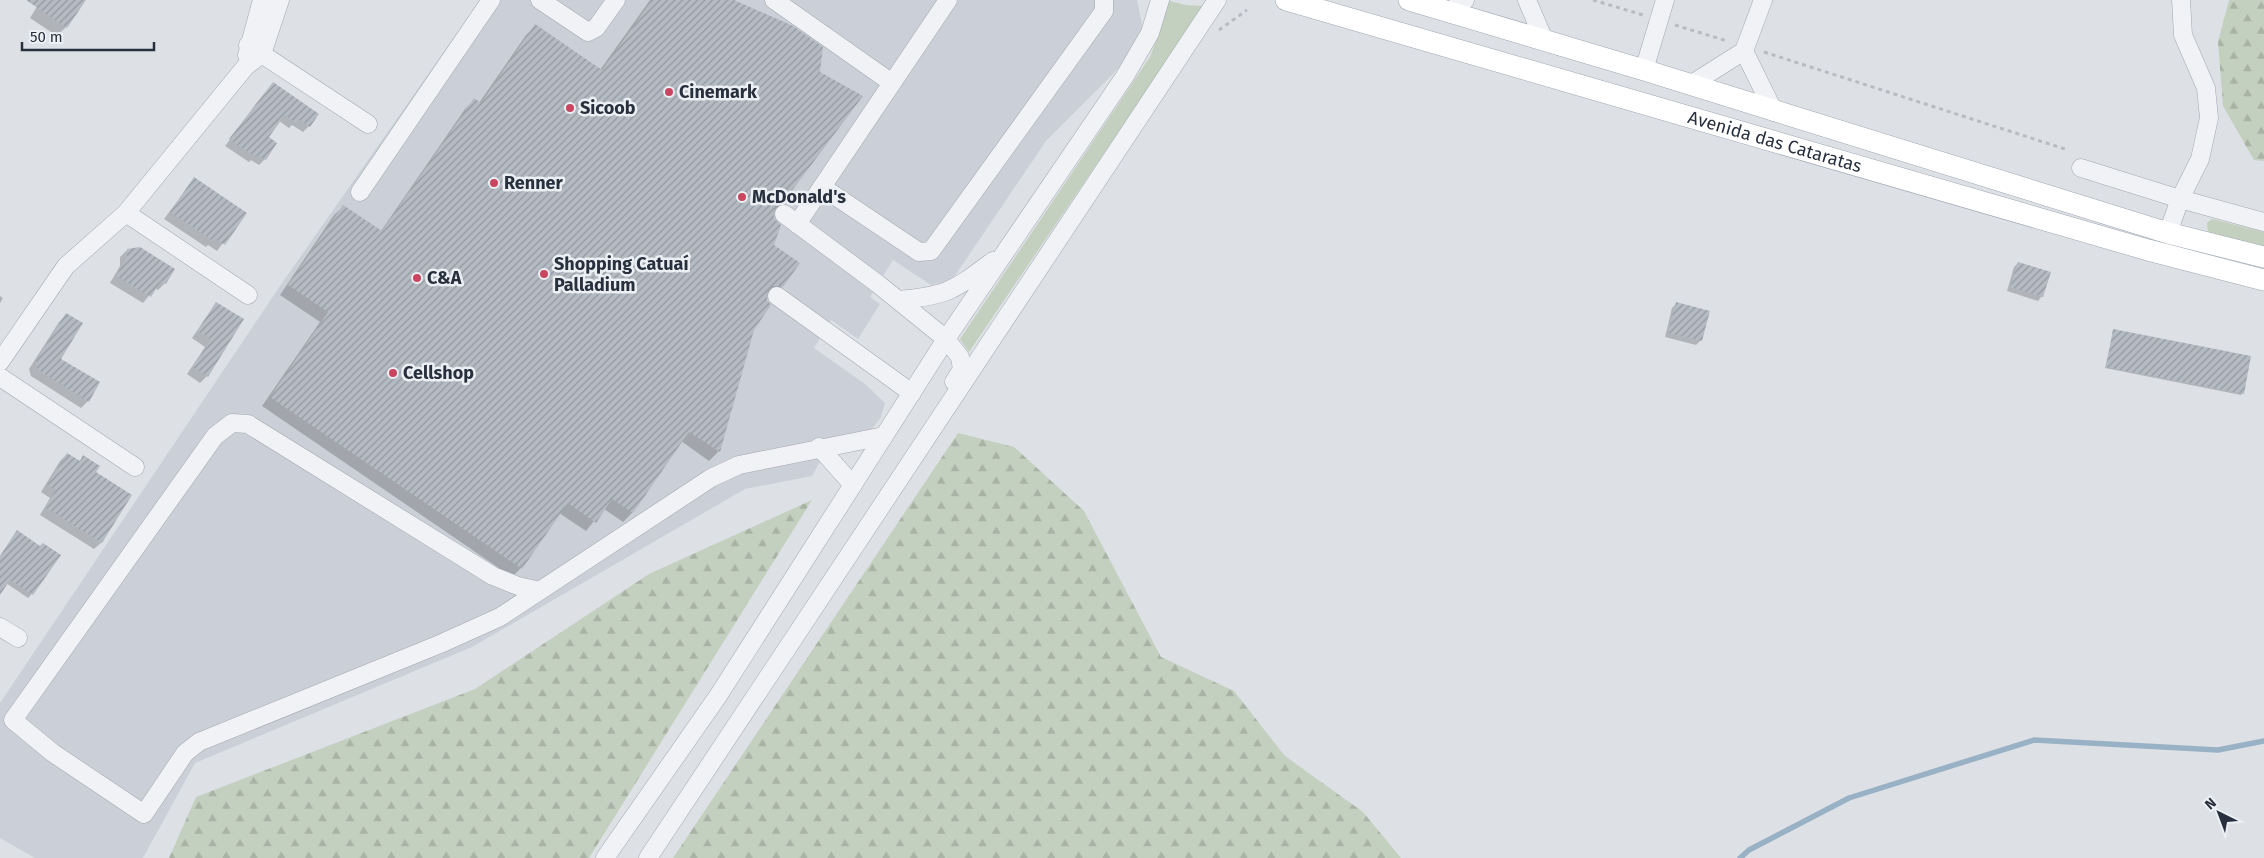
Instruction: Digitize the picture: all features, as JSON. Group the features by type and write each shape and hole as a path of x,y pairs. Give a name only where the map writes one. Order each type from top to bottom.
{"main road":[{"name":"Avenida das Cataratas","path":"1286,0 2129,245 2264,280"},
{"name":"Avenida das Cataratas","path":"1409,0 1457,6 1544,40 1774,112 2168,233 2264,257"}],"street":[{"path":"255,50 262,0"},
{"path":"0,362 66,266 126,213 246,66 280,0"},
{"path":"360,192 491,0"},
{"path":"540,0 588,32 596,28 616,0"},
{"path":"774,0 892,83"},
{"path":"911,459 927,427 962,369 960,357 946,339 898,300 790,219 822,187 948,0"},
{"path":"822,187 919,252 931,251 939,243 1104,11 1104,0"},
{"path":"605,858 718,696 946,339 1125,76 1150,32 1160,0"},
{"path":"648,858 1216,0"},
{"path":"1527,0 1544,40"},
{"path":"1644,70 1665,0"},
{"path":"1690,85 1744,49 1763,0"},
{"path":"2168,233 2180,199 2200,159 2208,118 2206,88 2184,35 2181,0"},
{"path":"1744,49 1774,112"},
{"path":"255,50 368,124"},
{"path":"2081,168 2180,199 2264,222"},
{"path":"126,213 248,295"},
{"path":"898,300 932,297 952,290 1006,252"},
{"path":"777,296 912,392"},
{"path":"0,377 135,467"},
{"path":"540,591 518,586 493,576 248,424 232,422 215,436 13,720 53,753 144,814 185,753 199,742 440,644 500,617 540,591 712,478 739,465 884,436"},
{"path":"819,448 852,486"},
{"path":"0,627 18,638"}],"path":[{"path":"1593,0 2065,149"}],"shaded area":[{"path":"480,0 1137,0 1142,24 1141,34 1126,61 1046,141 952,280 931,285 893,260 870,297 880,304 858,339 831,320 814,348 865,384 885,403 881,417 868,435 834,436 812,476 745,489 472,647 195,763 143,858 35,858 0,838 0,703 282,283"}],"green space":[{"path":"1166,0 1186,5 1204,6 969,352 960,339 1150,57 1163,22"},
{"path":"2229,0 2264,0 2264,161 2254,160 2223,106 2218,42"},
{"path":"2212,219 2264,232 2264,249 2208,233 2207,223"},
{"path":"958,433 1014,447 1084,511 1161,657 1234,691 1285,756 1363,812 1401,858 673,858"},
{"path":"812,500 589,858 169,858 196,797 475,689 649,574"}],"building":[{"path":"26,0 86,0 67,28"},
{"name":"Shopping Catuaí Palladium","path":"652,0 734,0 793,26 823,47 820,72 863,96 791,192 787,204 780,204 775,208 774,218 781,225 774,245 800,263 783,287 773,286 768,290 767,300 771,305 754,330 720,452 689,432 633,513 612,499 596,523 568,503 522,569 270,397 328,312 288,285 343,205 382,231 474,98 481,103 535,24 602,70"},
{"path":"273,82 319,114 310,127 298,119 296,123 285,115 269,137 277,143 266,160 257,155 256,157 229,139"},
{"path":"194,177 247,213 225,245 215,239 213,241 170,212"},
{"path":"140,247 175,269 166,284 161,281 151,297 116,276 127,258 127,249"},
{"path":"2018,262 2051,272 2043,297 2010,287"},
{"path":"216,302 244,319 208,377 193,367 211,339 197,331"},
{"path":"1676,302 1710,311 1702,341 1668,333"},
{"path":"66,313 83,323 61,359 100,382 89,402 37,369 36,361"},
{"path":"2113,329 2251,356 2244,394 2106,367"},
{"path":"67,453 80,461 83,455 100,466 96,472 132,495 102,543 45,507 56,490 47,485"},
{"path":"17,530 40,546 43,543 61,555 33,595 10,580 0,595 0,556"}],"waterway":[{"path":"1740,858 1749,850 1849,798 2034,740 2218,750 2264,741"}],"place":[{"name":"Cinemark","path":"669,92"},
{"name":"Sicoob","path":"570,108"},
{"name":"Renner","path":"494,183"},
{"name":"McDonald's","path":"742,197"},
{"name":"Shopping Catuaí Palladium","path":"544,274"},
{"name":"C&A","path":"417,278"},
{"name":"Cellshop","path":"393,373"}]}
